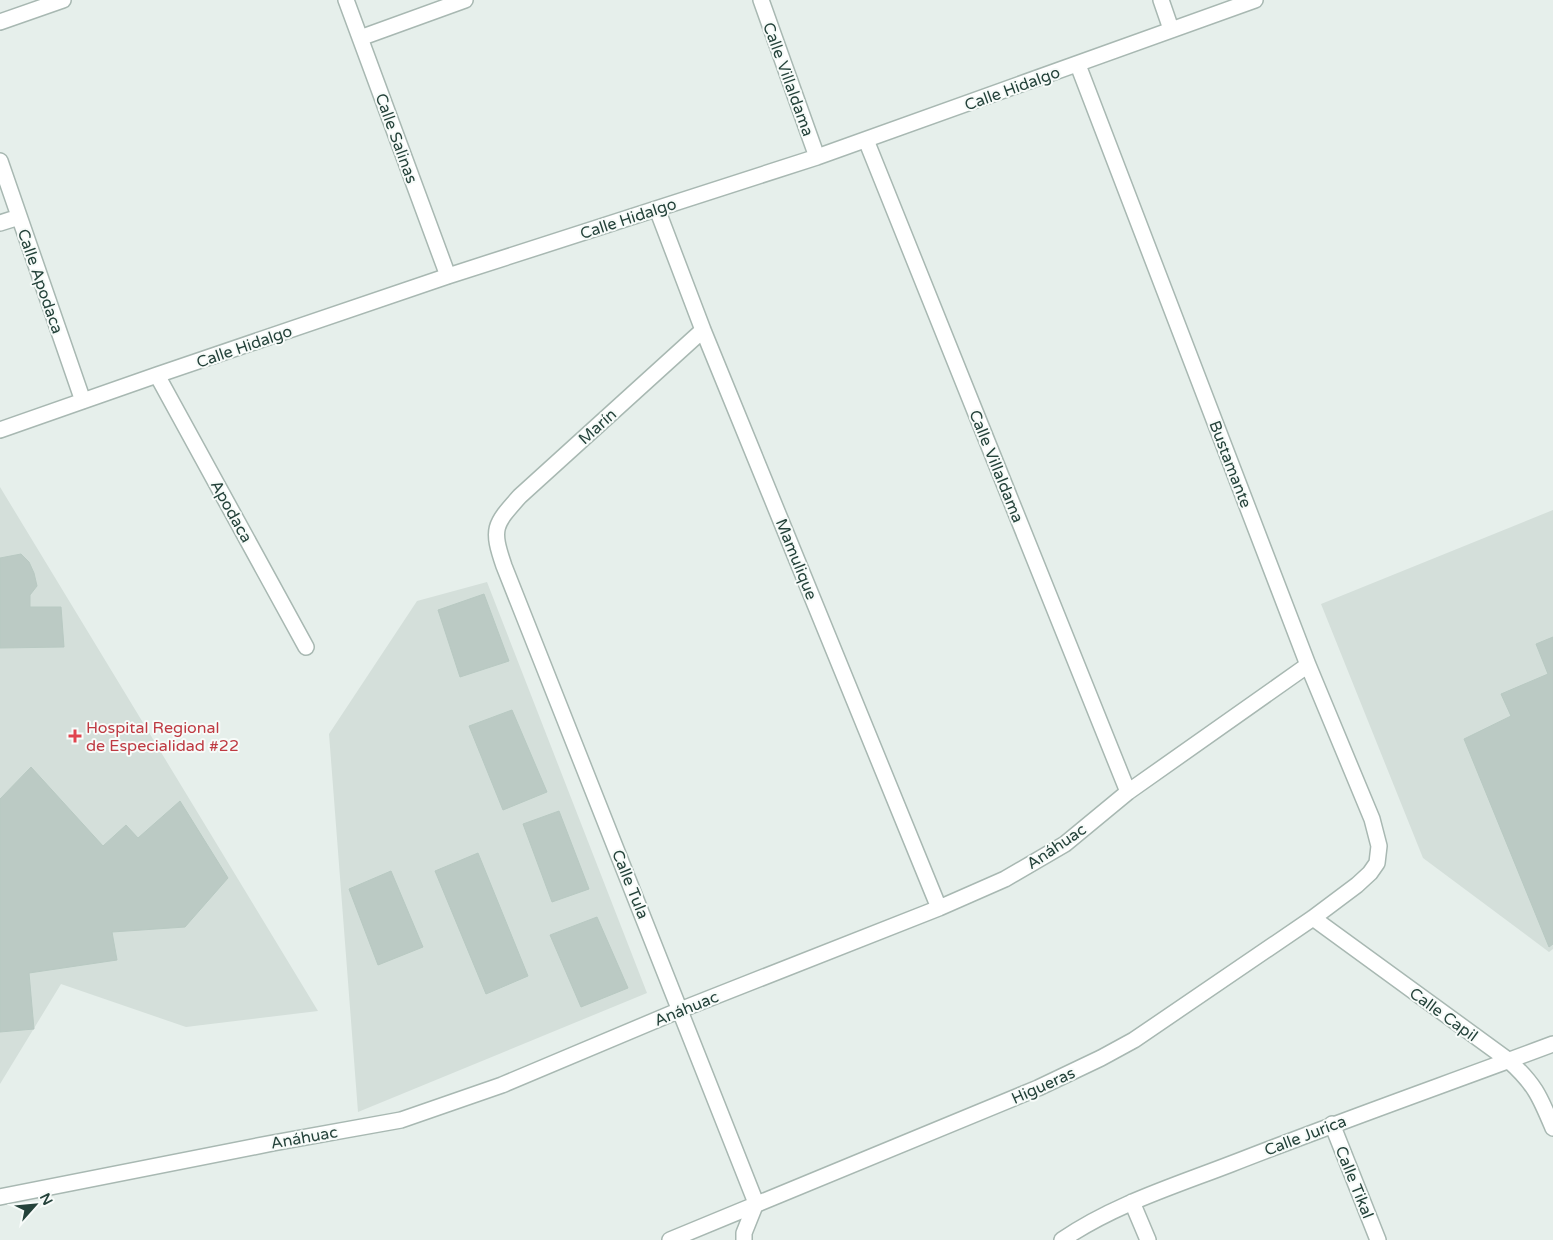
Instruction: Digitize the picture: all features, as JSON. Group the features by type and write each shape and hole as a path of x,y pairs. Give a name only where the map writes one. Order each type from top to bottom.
{"street":[{"path":"0,22 63,0"},
{"name":"Calle Salinas","path":"346,0 448,276"},
{"path":"360,38 465,0"},
{"name":"Calle Villaldama","path":"761,0 817,157"},
{"path":"1162,0 1171,29"},
{"name":"Calle Hidalgo","path":"0,430 448,276 817,157 1255,0"},
{"name":"Bustamante","path":"1078,65 1308,665 1372,819 1379,846 1377,863"},
{"name":"Calle Villaldama","path":"866,140 1128,792"},
{"name":"Calle Apodaca","path":"0,162 83,401"},
{"name":"Mamulique","path":"658,209 703,330 939,908"},
{"path":"0,223 19,217"},
{"name":"Marín","path":"496,527 520,496 703,330"},
{"name":"Apodaca","path":"157,375 306,647"},
{"name":"Calle Tula","path":"496,527 496,541 504,566 756,1203"},
{"name":"Anáhuac","path":"0,1197 400,1120 502,1085 680,1010 939,908 1005,879 1065,844 1128,792 1308,665"},
{"name":"Higueras","path":"670,1240 1038,1088 1101,1058 1134,1040 1313,918 1358,885 1377,863"},
{"name":"Calle Capil","path":"1313,918 1508,1060 1525,1075 1539,1094 1553,1128"},
{"name":"Calle Jurica","path":"1062,1240 1079,1228 1132,1202 1332,1124 1553,1044"},
{"name":"Calle Tikal","path":"1332,1124 1378,1240"},
{"path":"1132,1202 1148,1240"},
{"path":"744,1240 744,1233 756,1203"}],"shaded area":[{"name":"Hospital Regional de Especialidad #22","path":"0,487 318,1011 186,1027 61,984 0,1084"},
{"path":"1553,510 1553,949 1549,952 1423,858 1321,604"},
{"path":"487,582 647,993 358,1112 329,734 417,601"}],"building":[{"path":"21,554 29,562 37,586 30,595 30,607 61,607 64,647 0,648 0,558"},
{"path":"484,594 509,661 460,677 438,610"},
{"path":"1553,637 1553,944 1549,947 1464,739 1511,716 1501,694 1548,674 1536,644"},
{"path":"512,710 547,792 503,810 469,726"},
{"path":"31,767 103,846 126,825 138,838 180,801 228,878 185,927 112,932 117,960 29,973 34,1029 0,1032 0,799"},
{"path":"559,811 589,889 552,902 523,824"},
{"path":"478,853 528,976 486,994 435,871"},
{"path":"391,871 423,947 378,965 349,889"},
{"path":"597,917 628,988 581,1007 550,935"}],"place":[{"name":"Hospital Regional de Especialidad #22","path":"75,736"}]}
